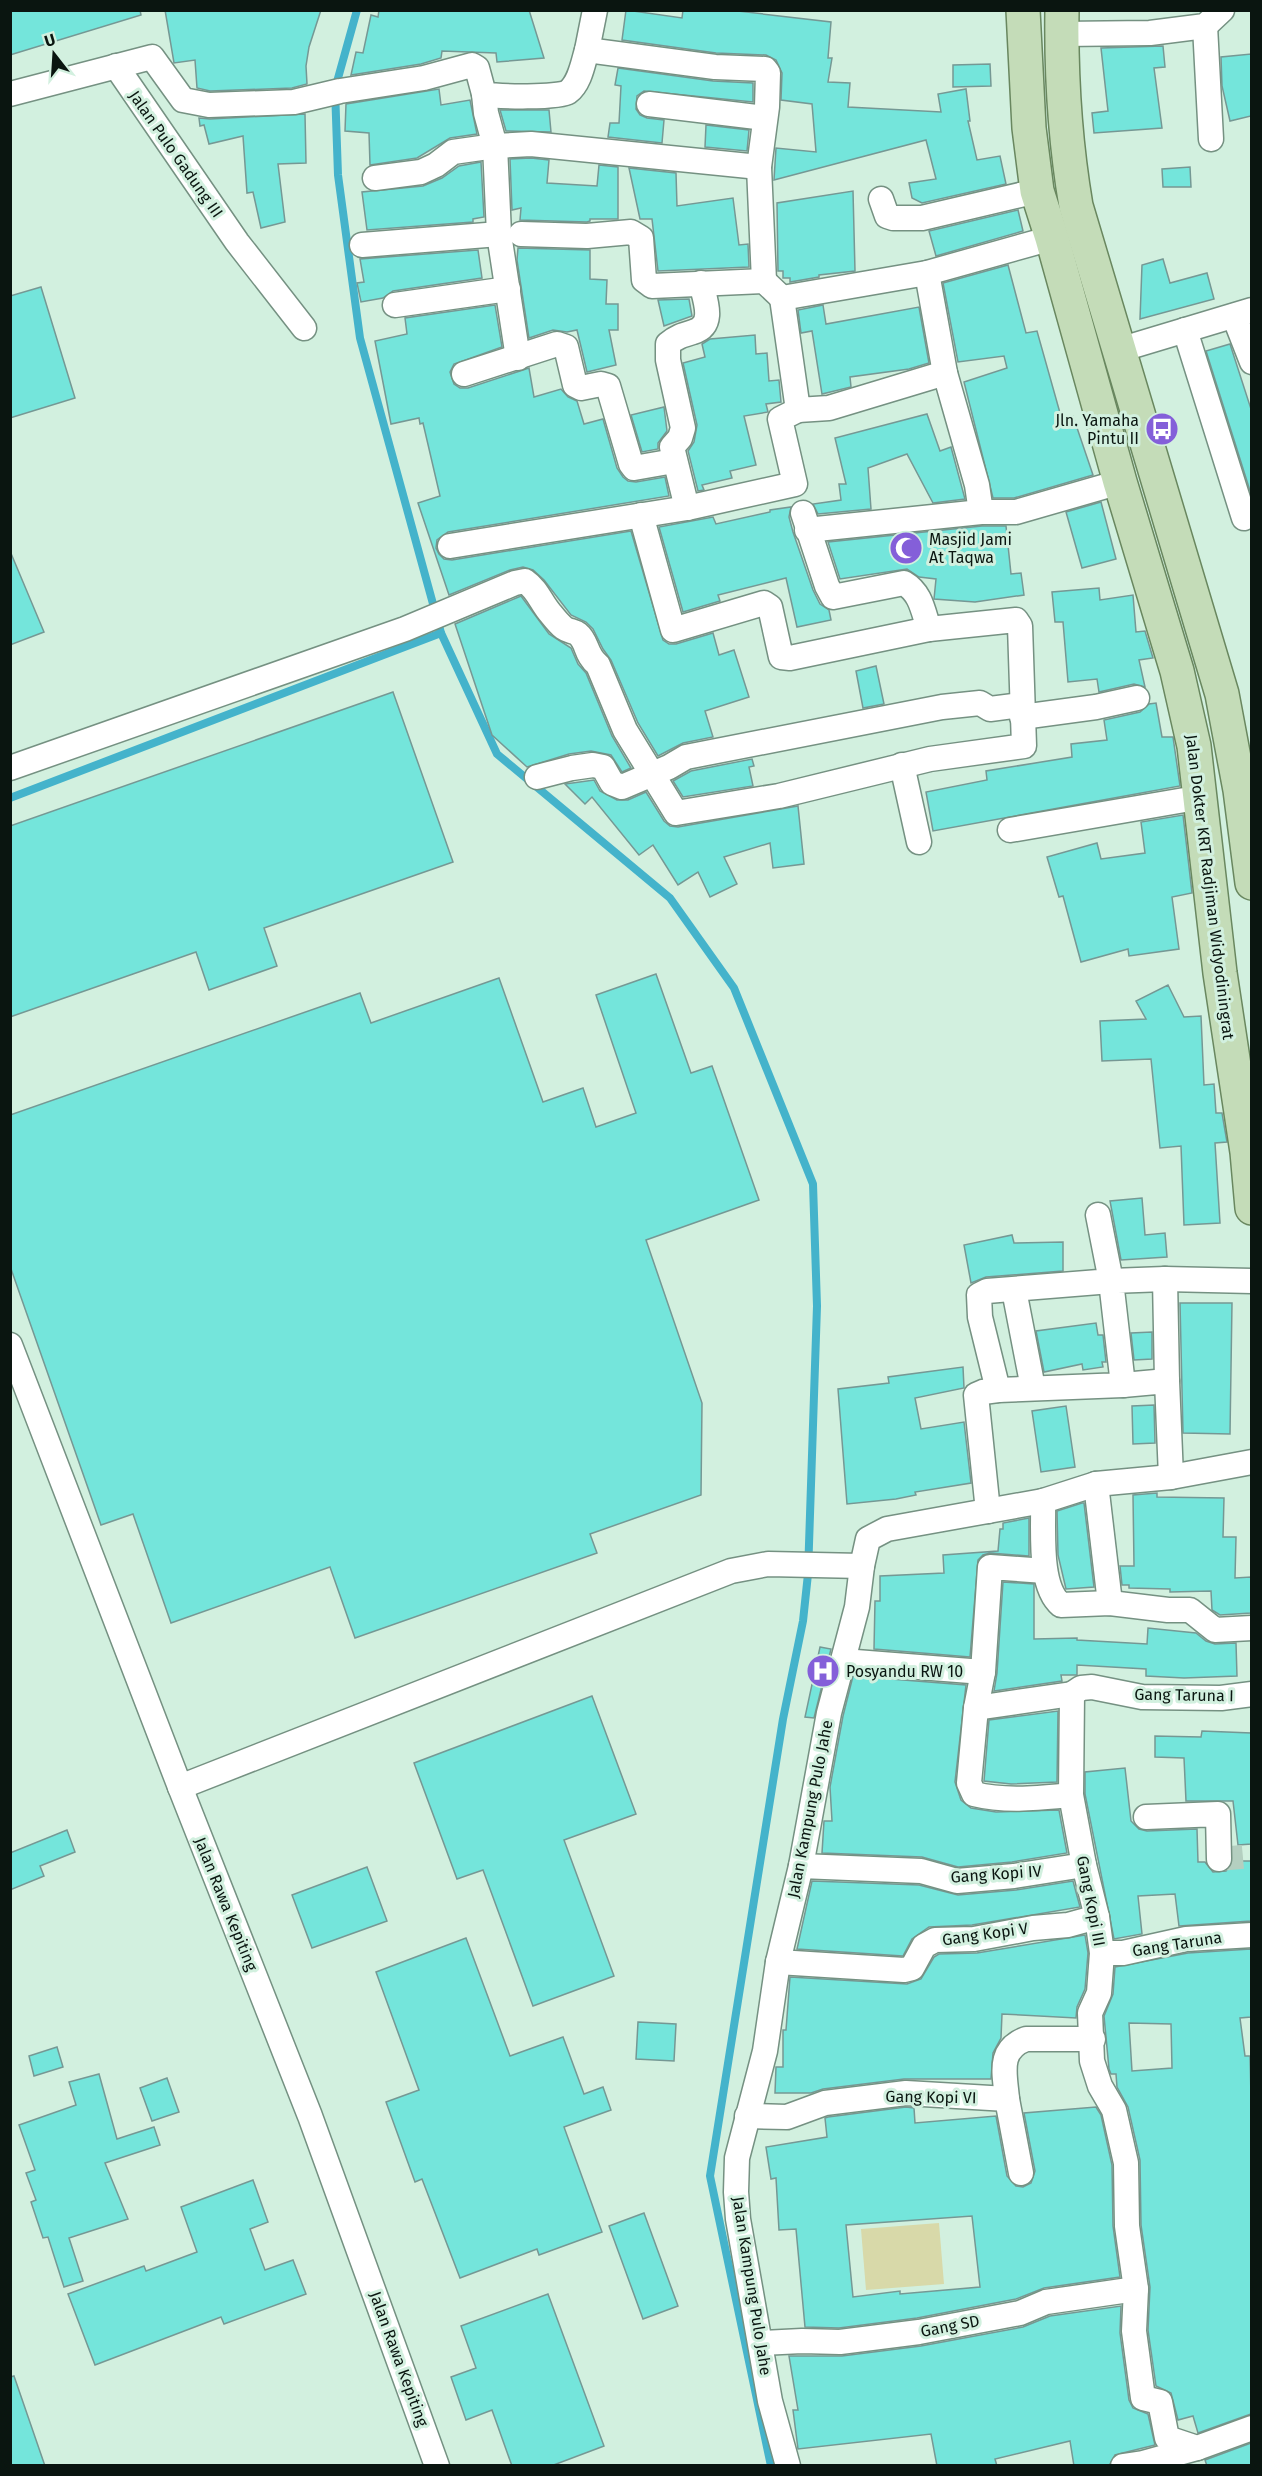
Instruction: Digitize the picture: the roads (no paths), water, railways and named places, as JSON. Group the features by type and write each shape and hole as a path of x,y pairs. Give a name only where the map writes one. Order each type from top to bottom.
{"main road":[{"name":"Jalan Dokter KRT Radjiman Widyodiningrat","path":"1023,10 1029,128 1036,191 1052,238 1120,482 1166,634 1194,746 1202,796 1220,973 1247,1152 1251,1208"},
{"path":"1062,22 1067,151 1076,206 1222,694 1240,790 1251,883"},
{"path":"1166,634 1175,637 1186,636 1202,624"}],"street":[{"path":"484,94 553,95 567,92 580,76 595,10"},
{"path":"1062,22 1150,33 1214,18 1211,139"},
{"path":"587,50 715,67 765,69 768,73 759,167 764,281 782,298 798,410"},
{"path":"10,94 152,57 183,100 200,103 294,102 340,91 424,78 472,65 477,68 484,94 510,234 508,289 518,358"},
{"name":"Jalan Pulo Gadung III","path":"116,66 237,242 304,328"},
{"path":"648,104 765,118"},
{"path":"375,178 421,172 436,165 453,152 495,146 562,146 759,167"},
{"path":"881,199 887,216 922,218 1036,191"},
{"path":"362,245 510,234 587,236 631,232 641,238 644,280 652,286 764,281"},
{"path":"782,298 927,273 1052,238"},
{"path":"927,273 945,373 959,417 981,512"},
{"path":"687,508 672,447 680,438 683,428 668,360 668,344 675,337 699,330 706,324 708,315 701,283"},
{"path":"394,305 508,289"},
{"path":"1119,350 1243,313 1251,362"},
{"path":"1185,330 1244,518"},
{"path":"464,374 557,344 566,347 575,385 580,388 601,384 608,386 634,468 674,461"},
{"path":"450,546 687,508 795,484 780,419 798,410 829,408 945,373"},
{"path":"929,629 914,589 904,583 833,597 805,522 1017,512 1120,482"},
{"path":"10,768 405,629 515,583 525,581 535,588 549,612 565,629 578,633 590,659 598,665 625,730 676,813 779,796 930,759 1024,746 1021,711 1020,626 1016,620 929,629 790,658 781,657 770,608 764,603 673,630 641,515"},
{"path":"537,777 593,765 603,767 612,783 622,787 686,757 942,707 980,703 990,709 1021,711 1096,707 1137,698"},
{"path":"902,765 919,842"},
{"path":"1010,830 1202,796"},
{"path":"1098,1215 1111,1281 1123,1385"},
{"path":"1165,1279 1171,1477"},
{"path":"998,1390 980,1317 979,1295 987,1291 1111,1281 1165,1279 1251,1281"},
{"path":"1014,1290 1032,1388"},
{"name":"Jalan Rawa Kepiting","path":"10,1345 180,1787 310,2116 437,2466"},
{"path":"988,1511 976,1395 998,1390 1167,1381"},
{"name":"Jalan Kampung Pulo Jahe","path":"788,2466 771,2401 738,2219 737,2158 765,2051 778,1962 801,1866 822,1743 857,1607 852,1565 868,1539 887,1529 1043,1501 1096,1484 1171,1477 1251,1462"},
{"path":"1096,1484 1110,1603"},
{"path":"1043,1501 1045,1571 1051,1593 1061,1605 1110,1603 1168,1610 1190,1610 1215,1630 1251,1628"},
{"path":"180,1787 730,1571 768,1564 852,1565"},
{"path":"1045,1571 990,1568 983,1672 976,1708 969,1783 974,1794 1024,1799 1071,1795"},
{"path":"843,1661 983,1672"},
{"name":"Gang Taruna I","path":"976,1708 1092,1687 1142,1696 1221,1698 1251,1695"},
{"name":"Gang Kopi III","path":"1076,1691 1071,1795 1084,1865 1097,1917 1102,1953 1099,1994 1090,2013 1093,2039 1092,2061 1100,2086 1114,2110 1126,2163 1127,2226 1136,2289 1134,2331 1143,2398 1160,2402 1167,2438 1197,2448"},
{"path":"1146,1818 1218,1814 1219,1859"},
{"name":"Gang Kopi IV","path":"801,1866 921,1871 957,1881 1014,1876 1084,1865"},
{"name":"Gang Kopi V","path":"778,1962 904,1970 912,1968 924,1946 935,1940 974,1939 1033,1928 1068,1925 1097,1917"},
{"name":"Gang Taruna","path":"1102,1953 1123,1953 1186,1939 1251,1935"},
{"path":"1021,2173 1007,2099 1005,2059 1008,2050 1016,2043 1035,2039 1093,2039"},
{"name":"Gang Kopi VI","path":"747,2116 787,2117 825,2103 906,2093 1007,2099"},
{"name":"Gang SD","path":"761,2343 840,2342 919,2332 1020,2313 1046,2302 1136,2289"},
{"path":"1123,2466 1143,2463 1197,2448 1251,2428"}],"waterway":[{"path":"357,10 335,89 338,175 360,338 441,633 497,754 670,898 734,988 813,1184 817,1306 808,1574 803,1621 783,1719 710,2176 771,2466"},
{"path":"10,798 441,633"}],"tunnel":[{"path":"1219,1859 1252,1856"}],"place":[{"name":"Jln. Yamaha Pintu II","path":"1162,429"},
{"name":"Masjid Jami At Taqwa","path":"906,548"},
{"name":"Posyandu RW 10","path":"823,1671"}]}
